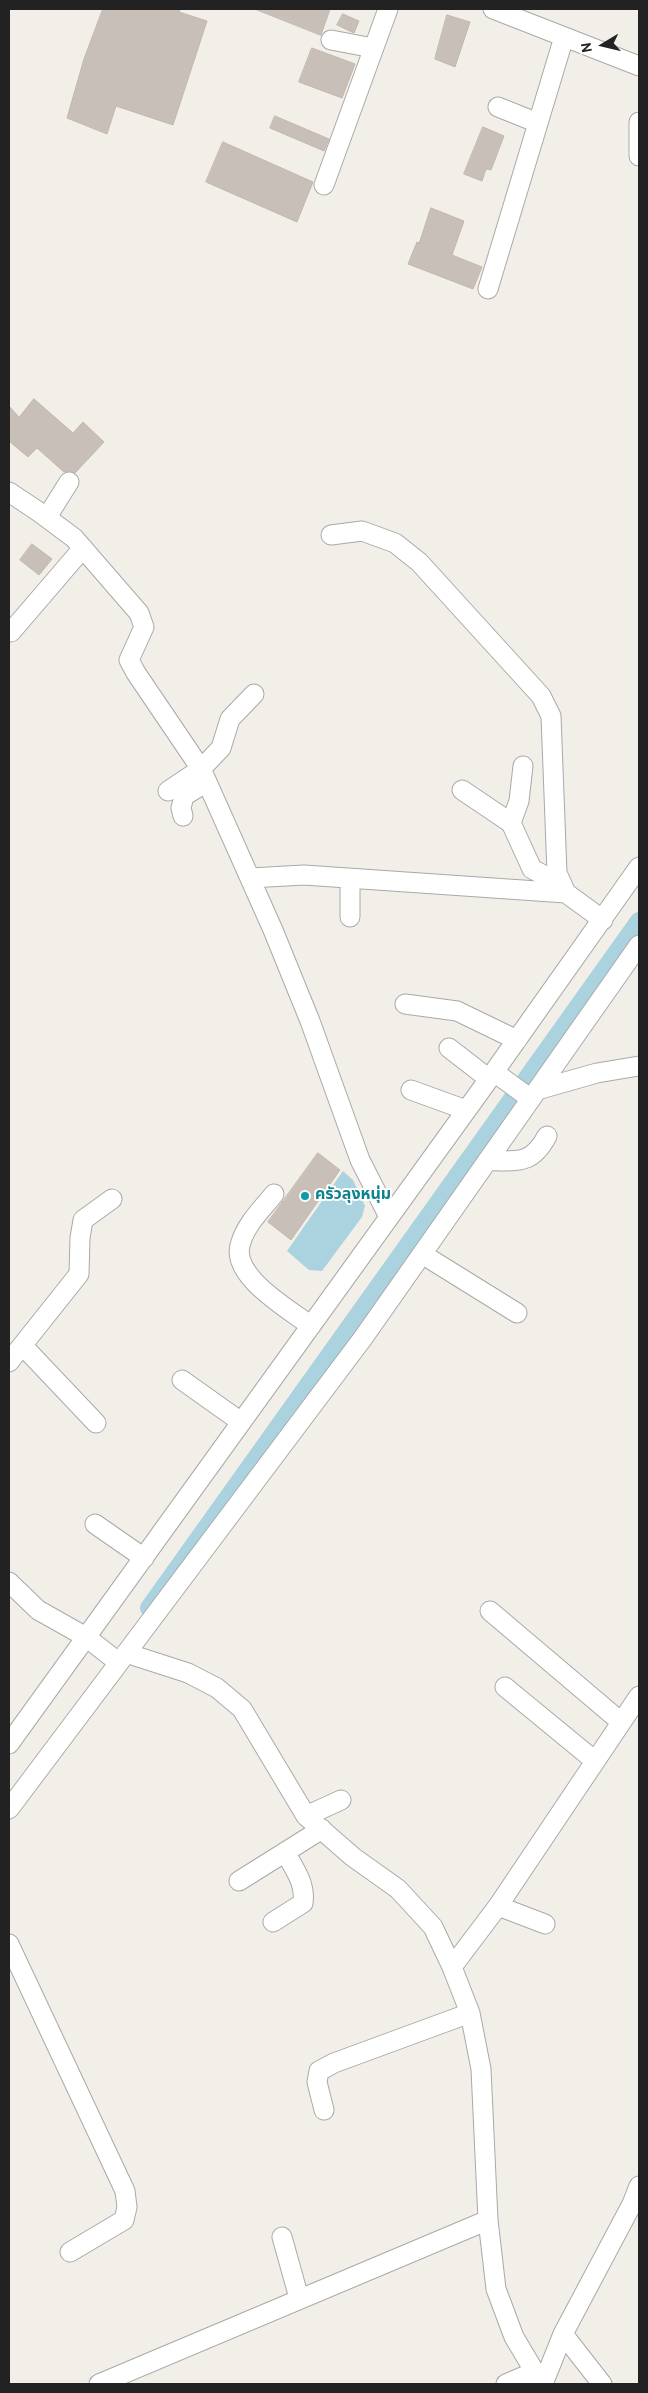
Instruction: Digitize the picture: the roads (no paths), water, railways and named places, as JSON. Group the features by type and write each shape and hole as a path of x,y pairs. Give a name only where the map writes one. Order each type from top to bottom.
{"street":[{"path":"324,185 388,9"},
{"path":"493,9 639,66"},
{"path":"488,289 564,37"},
{"path":"331,40 373,48"},
{"path":"498,108 538,123"},
{"path":"639,122 639,156"},
{"path":"46,517 68,482"},
{"path":"9,492 46,517 83,548 139,613 144,627 130,660 136,673 204,776 250,878 310,1021 360,1160 389,1217"},
{"path":"331,535 362,531 395,543 419,562 541,696 551,716 555,863 563,888"},
{"path":"11,632 83,548"},
{"path":"183,816 181,808 184,796 204,776 220,748 230,719 254,694"},
{"path":"511,823 519,801 523,766"},
{"path":"168,790 204,776"},
{"path":"462,790 511,823 532,869 563,888 602,920"},
{"path":"9,1744 89,1640 144,1558 466,1110 495,1077 517,1040 639,867"},
{"path":"250,878 304,875 350,879 563,888"},
{"path":"350,879 350,916"},
{"path":"9,1809 120,1658 363,1338 487,1162 530,1093 639,945"},
{"path":"405,1004 457,1011 517,1040"},
{"path":"450,1048 495,1077 530,1093 597,1073 639,1066"},
{"path":"411,1090 466,1110"},
{"path":"487,1162 532,1157 540,1149 547,1136"},
{"path":"274,1194 252,1220 240,1243 240,1259 245,1272 259,1286 311,1326"},
{"path":"9,1362 79,1274 80,1238 83,1220 112,1199"},
{"path":"422,1254 518,1313"},
{"path":"23,1346 96,1423"},
{"path":"182,1380 241,1422"},
{"path":"95,1524 144,1558"},
{"path":"9,1582 38,1610 120,1658 188,1673 217,1688 242,1709 306,1816 353,1857 398,1889 433,1927 470,2012 481,2069 488,2220 496,2290 514,2337 540,2380"},
{"path":"490,1611 621,1722"},
{"path":"505,1687 595,1760"},
{"path":"452,1967 498,1906 639,1696"},
{"path":"306,1816 341,1800"},
{"path":"239,1880 322,1830"},
{"path":"273,1922 303,1903 305,1894 302,1883 285,1852"},
{"path":"498,1906 545,1924"},
{"path":"9,1944 125,2191 128,2207 124,2220 70,2252"},
{"path":"324,2110 317,2082 319,2071 334,2063 470,2012"},
{"path":"540,2380 563,2334 635,2211 639,2186"},
{"path":"99,2384 299,2298 488,2220"},
{"path":"282,2237 299,2298"},
{"path":"563,2334 602,2384"},
{"path":"506,2384 540,2380"}],"water":[{"path":"343,1171 353,1180 365,1206 362,1217 322,1271 309,1270 287,1251"}],"waterway":[{"path":"149,1608 639,921"}],"place":[{"name":"ครัวลุงหนุ่ม","path":"305,1196"}]}
